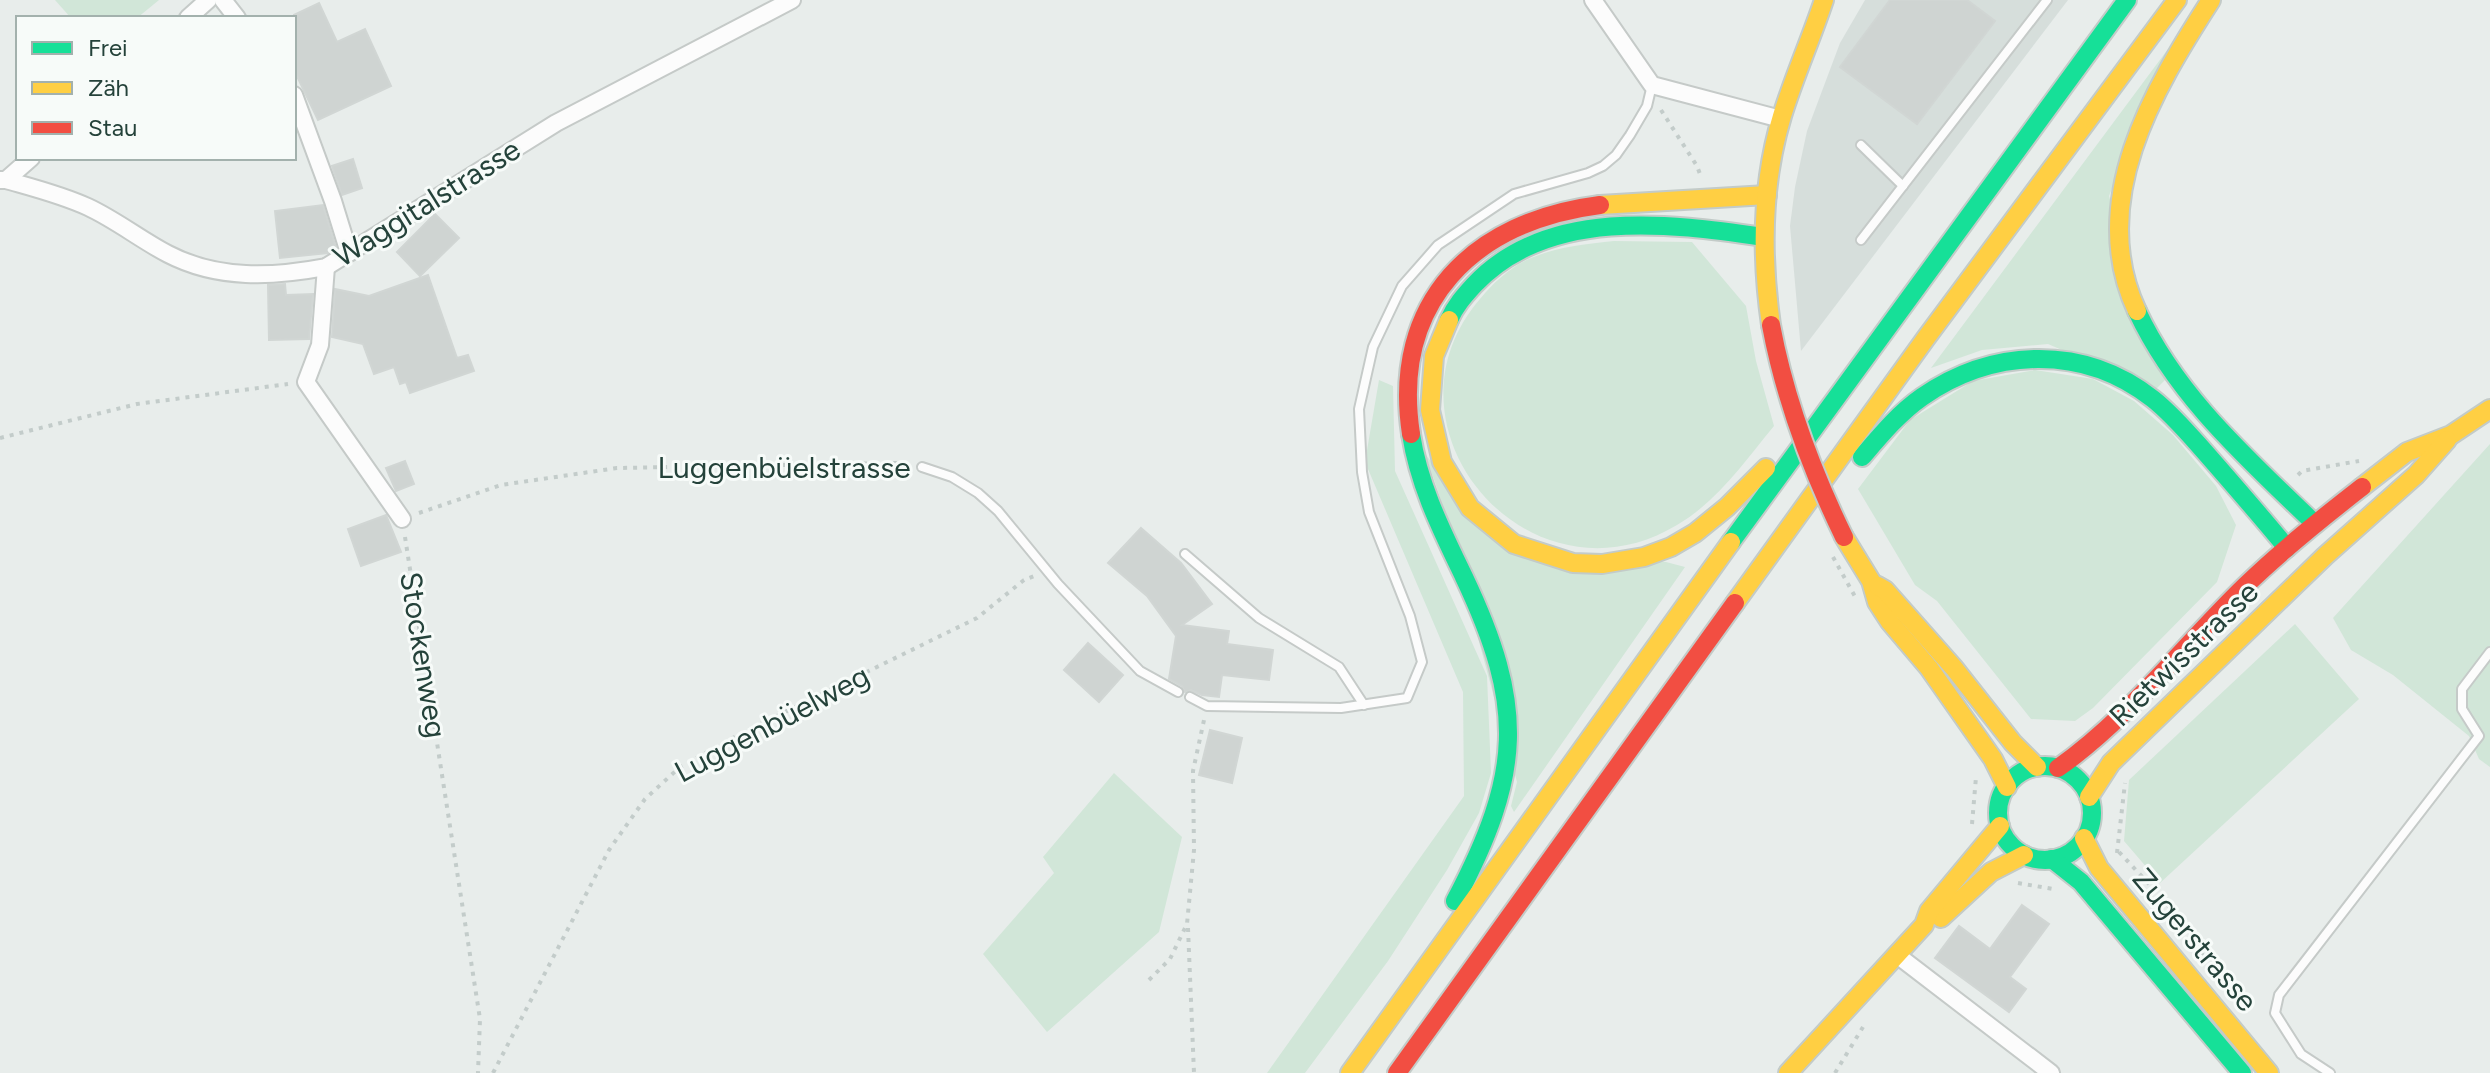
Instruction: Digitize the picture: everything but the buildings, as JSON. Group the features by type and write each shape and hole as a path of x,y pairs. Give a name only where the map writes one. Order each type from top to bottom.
{"main road":[{"path":"1835,0 1822,9 1781,119 1767,195 1765,279 1777,366 1804,450 1844,537 1871,581 1877,602 1929,668 1993,759 2007,787"},
{"path":"1350,1073 1834,398 2127,0"},
{"path":"1397,1073 1935,325 2177,0"},
{"path":"1680,682 1735,631 1872,444 1889,426 1912,403 1941,382 1995,362 2041,358 2068,361 2106,372 2143,392 2174,419 2287,548 2325,556 2315,524 2198,409 2161,362 2136,314 2121,257 2119,223 2122,190 2132,147 2154,94 2211,0"},
{"path":"1404,999 1485,843 1504,785 1509,741 1506,694 1496,654 1428,498 1408,432 1408,368 1425,314 1449,277 1471,255 1523,223 1559,212 1603,206 1767,195"},
{"path":"1764,237 1678,226 1599,228 1546,239 1498,262 1476,281 1458,303 1435,352 1429,380 1429,406 1439,458 1466,503 1484,523 1509,541 1533,553 1563,561 1592,564 1624,562 1666,549 1715,518 1834,398"},
{"name":"Rietwisstrasse","path":"2058,768 2092,744 2246,585 2315,524 2407,452 2451,435 2490,409"},
{"name":"Rietwisstrasse","path":"2089,797 2111,763 2325,556 2416,475 2451,435"},
{"path":"1871,581 1885,590 1954,668 2013,743 2037,767"},
{"path":"2037,767 2058,768 2077,779 2089,797 2091,822 2084,838 2070,852 2042,860 2024,855 2009,843 2000,826 1998,809 2007,787 2020,773 2037,767"},
{"path":"1788,1073 1924,925 1929,911 2000,826"},
{"name":"Zugerstrasse","path":"2084,838 2099,868 2269,1073"},
{"path":"1924,925 1938,920 1991,872 2024,855"},
{"name":"Zugerstrasse","path":"2052,859 2081,882 2242,1073"}],"street":[{"path":"190,16 208,0"},
{"path":"223,0 235,16"},
{"name":"Waggitalstrasse","path":"3,180 91,208 171,256 208,268 248,275 284,275 326,267 556,123 792,0"},
{"path":"1593,0 1652,85 1781,119"},
{"path":"296,100 349,253"},
{"path":"3,180 28,160"},
{"path":"326,267 320,345 306,382 402,519"},
{"path":"1897,955 2051,1073"}],"lane":[{"path":"1861,240 2047,0"},
{"path":"1190,697 1207,706 1341,708 1407,698 1422,662 1410,616 1369,512 1362,472 1359,409 1373,347 1402,286 1438,245 1514,194 1603,166 1616,155 1630,135 1647,106 1652,85"},
{"path":"1861,145 1903,186"},
{"name":"Luggenbüelstrasse","path":"922,467 952,477 978,493 998,511 1048,573 1140,671 1178,692"},
{"path":"1185,554 1259,618 1339,667 1364,705"},
{"path":"2330,1073 2301,1054 2275,1013 2279,995 2479,736 2462,709 2462,689 2490,652"}],"path":[{"path":"1652,85 1657,104 1701,177"},
{"path":"0,438 137,404 306,382"},
{"path":"2280,490 2302,471 2359,461 2370,454"},
{"name":"Luggenbüelstrasse","path":"402,519 501,485 617,468 895,463 922,467"},
{"name":"Stockenweg","path":"402,519 480,1019 478,1073"},
{"name":"Luggenbüelweg","path":"493,1073 609,850 645,799 680,767 740,734 953,631 977,618 1024,580 1048,573"},
{"path":"1194,1073 1187,924 1194,850 1193,771 1207,706"},
{"path":"1971,836 1977,774"},
{"path":"2119,851 2165,901 2211,969"},
{"path":"1149,980 1170,959 1187,924"}],"shaded area":[{"path":"1865,0 2068,0 1801,351 1790,226 1795,187 1807,131 1840,43"}],"green space":[{"path":"55,0 159,0 139,16 69,16"},
{"path":"2168,49 2109,196 2165,380 2155,390 2048,344 1982,350 1931,368"},
{"path":"1614,241 1692,242 1746,306 1756,361 1774,426 1718,493 1677,525 1622,546 1568,545 1521,526 1482,493 1455,450 1444,401 1451,349 1480,299 1516,266 1551,251"},
{"path":"2035,370 2093,379 2134,401 2173,435 2216,486 2236,525 2217,582 2093,708 2075,721 2031,719 1937,601 1915,585 1858,489 1910,420 1973,381"},
{"path":"1379,380 1393,386 1395,471 1487,676 1491,773 1479,813 1447,870 1388,961 1305,1073 1267,1073 1464,796 1463,692 1365,462"},
{"path":"2490,444 2490,767 2479,759 2469,736 2393,675 2351,650 2333,618"},
{"path":"1425,454 1503,549 1666,562 1685,567 1514,812 1511,806 1517,782 1439,494"},
{"path":"2295,624 2359,699 2160,883 2124,841 2129,780"},
{"path":"1114,773 1182,837 1159,932 1047,1032 983,954 1054,873 1043,857"}],"traffic: fast":[{"path":"1731,542 2127,0"},
{"path":"1449,320 1474,285 1504,260 1537,243 1573,232 1611,226 1650,225 1764,237"},
{"path":"2137,311 2153,342 2193,399 2240,451 2315,524"},
{"path":"1862,457 1905,410 1949,381 1978,369 2008,362 2038,359 2068,361 2126,381 2153,399 2192,437 2287,548"},
{"path":"1411,434 1432,508 1484,623 1506,703 1508,740 1504,777 1477,856 1455,901"},
{"path":"2045,766 2063,770 2078,780 2088,795 2092,813 2088,831 2078,846 2063,856 2045,860 2027,856 2012,846 2002,831 1998,813 2002,795 2012,780 2027,770 2045,766"},
{"path":"2052,859 2081,882 2242,1073"}],"traffic: slow":[{"path":"1771,325 1765,246 1770,168 1782,116 1824,0"},
{"path":"1735,603 1926,338 2177,0"},
{"path":"2137,311 2123,270 2119,229 2123,188 2133,148 2149,109 2211,0"},
{"path":"1600,205 1767,195"},
{"path":"1449,320 1434,356 1430,410 1442,462 1470,508 1514,544 1573,563 1602,564 1644,557 1671,547 1695,533 1727,507 1766,468"},
{"path":"2362,487 2407,452 2451,435 2490,409"},
{"path":"2089,797 2111,763 2325,556 2416,475 2447,440"},
{"path":"1844,537 1871,581 1877,602 1890,622 1929,668 1993,759 2007,787"},
{"path":"1350,1073 1731,542"},
{"path":"1878,586 1885,590 1954,668 2013,743 2037,767"},
{"path":"1788,1073 1924,925 1929,911 2000,826"},
{"path":"2084,838 2099,868 2269,1073"},
{"path":"1941,918 1991,872 2024,855"}],"traffic: jam":[{"path":"1411,434 1408,387 1414,345 1429,308 1450,276 1479,250 1514,229 1555,214 1600,205"},
{"path":"1771,325 1800,434 1844,537"},
{"path":"2058,768 2132,704 2259,573 2362,487"},
{"path":"1397,1073 1735,603"}]}
